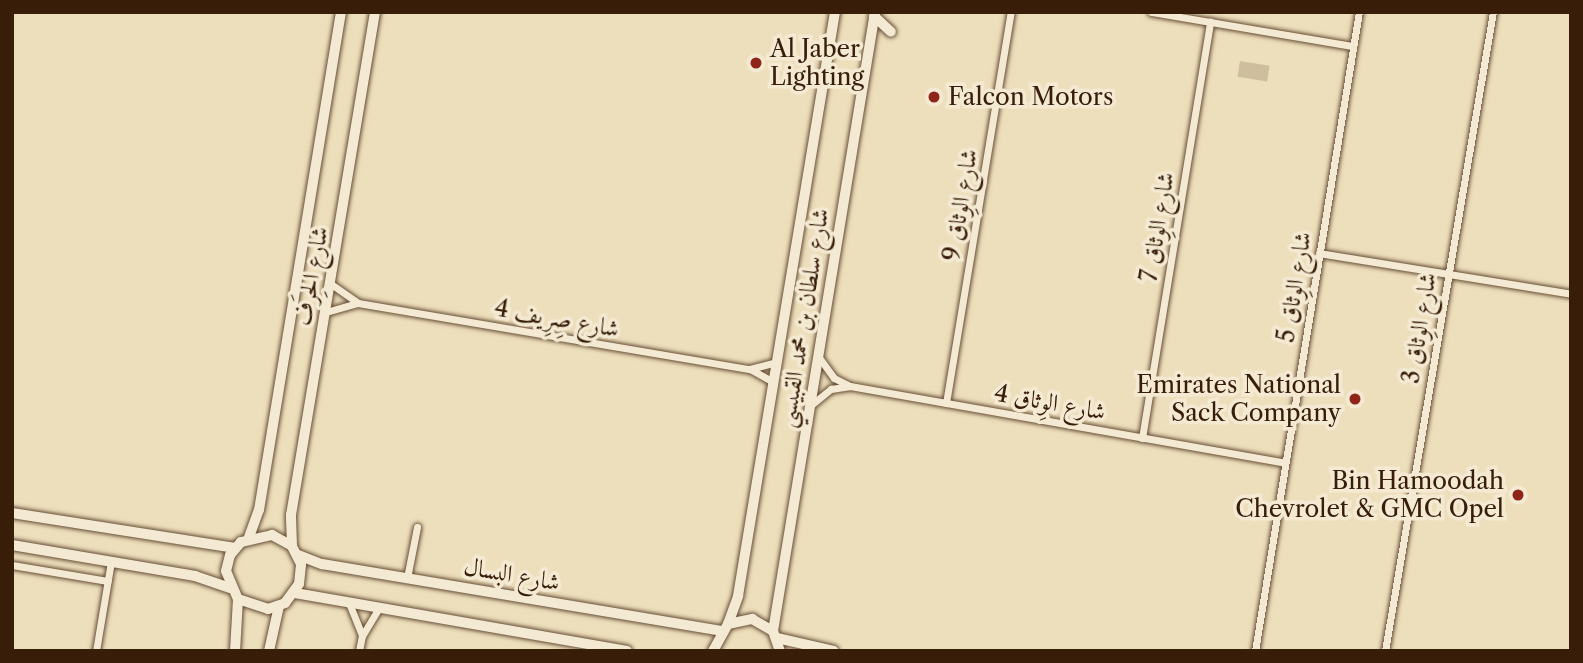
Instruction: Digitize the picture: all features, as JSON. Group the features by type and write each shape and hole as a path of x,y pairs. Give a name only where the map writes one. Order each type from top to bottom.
{"street":[{"name":"شارع الحِرَف","path":"249,537 262,496 341,12"},
{"name":"شارع الحِرَف","path":"295,551 291,515 375,12"},
{"name":"شارع سلطان بن محمد القبيسي","path":"713,651 738,596 835,12"},
{"name":"شارع الوِثاق 9","path":"946,403 1011,12"},
{"path":"1151,12 1353,46"},
{"name":"شارع الوِثاق 5","path":"1255,651 1359,12"},
{"name":"شارع الوِثاق 3","path":"1385,651 1493,12"},
{"path":"875,14 891,32"},
{"name":"شارع سلطان بن محمد القبيسي","path":"775,635 809,407 875,14"},
{"name":"شارع الوِثاق 7","path":"1142,438 1210,22"},
{"path":"1320,253 1571,294"},
{"name":"شارع صِرِيف 4","path":"331,284 358,303"},
{"name":"شارع صِرِيف 4","path":"326,312 358,303 750,369 773,382"},
{"name":"شارع الوِثاق 4","path":"818,355 834,379 850,386 1285,463"},
{"name":"شارع صِرِيف 4","path":"750,369 776,362"},
{"path":"809,407 831,389 850,386"},
{"path":"12,513 235,548"},
{"path":"407,578 417,527"},
{"path":"272,535 295,551 301,574 295,593 279,606 257,609 238,599 230,588 226,571 235,548 249,537 272,535"},
{"path":"12,545 195,576 230,588"},
{"name":"شارع البسال","path":"295,551 322,564 724,628 752,619 775,635"},
{"path":"96,651 111,561"},
{"path":"12,565 107,581"},
{"path":"295,593 627,651"},
{"path":"235,651 238,599"},
{"path":"349,603 362,636"},
{"path":"269,651 279,606"},
{"path":"359,651 362,636 378,609"},
{"path":"775,635 780,651"},
{"path":"775,635 834,651"}],"shaded area":[{"path":"1240,61 1270,66 1267,81 1237,77"}],"place":[{"name":"Al Jaber Lighting","path":"756,63"},
{"name":"Falcon Motors","path":"934,97"},
{"name":"Emirates National Sack Company","path":"1355,399"},
{"name":"Bin Hamoodah Chevrolet & GMC Opel","path":"1518,495"}]}
